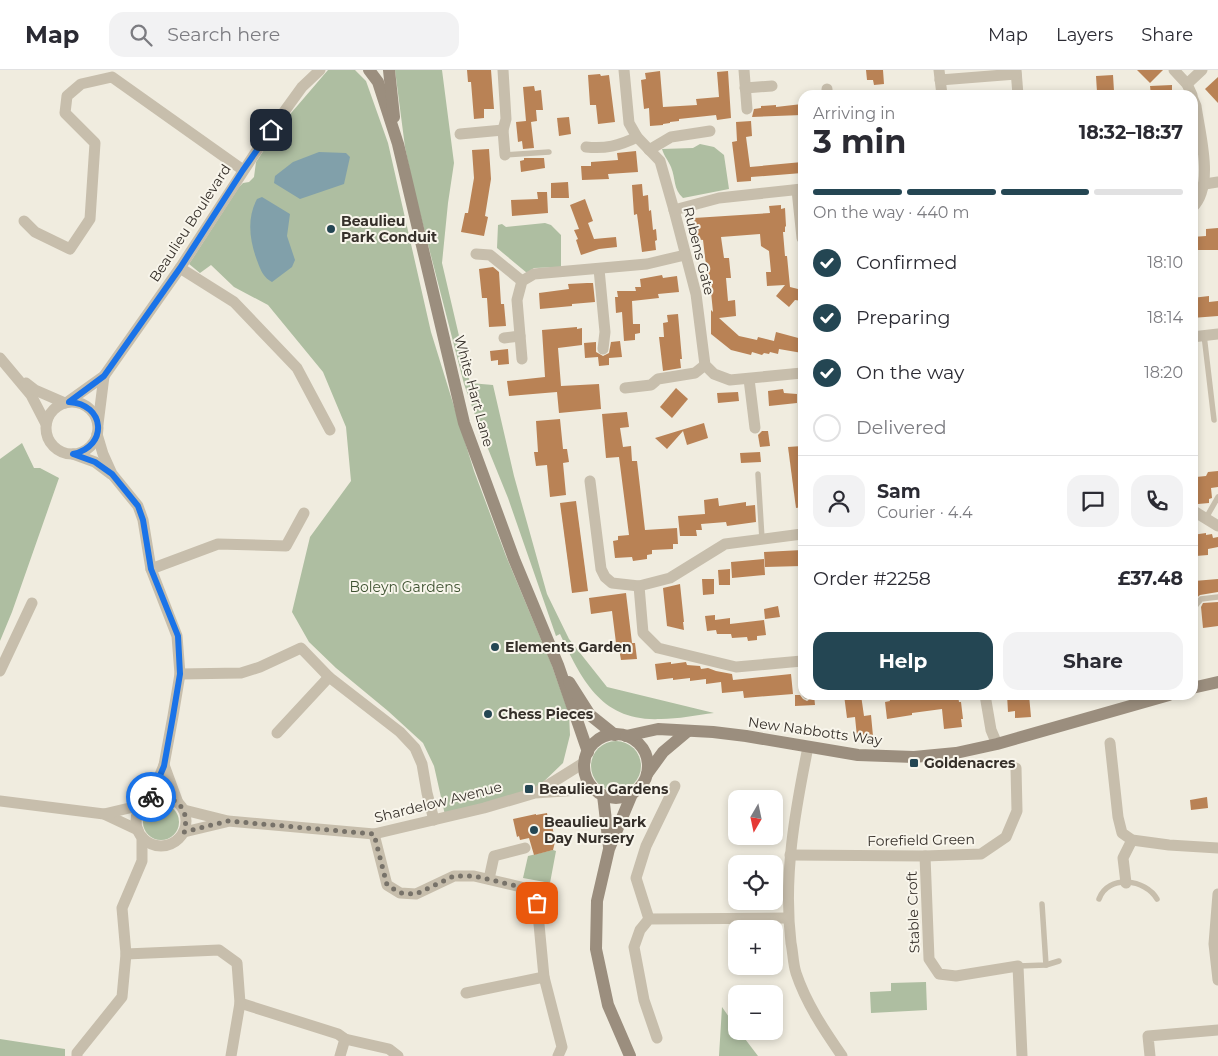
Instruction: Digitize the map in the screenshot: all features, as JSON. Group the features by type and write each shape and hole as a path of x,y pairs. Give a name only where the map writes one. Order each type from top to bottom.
{"street":[{"name":"Beaulieu Boulevard","path":"302,87 305,70"},
{"name":"Beaulieu Boulevard","path":"67,402 104,376 180,268 243,170 302,87 320,70"},
{"name":"White Hart Lane","path":"370,70 378,82 398,144 464,423 514,559 558,665 586,757"},
{"name":"White Hart Lane","path":"389,70 398,144"},
{"path":"503,70 506,119 502,130 505,155"},
{"name":"Rubens Gate","path":"624,70 629,123 637,137 660,162 674,210 696,294 705,365"},
{"path":"744,70 747,109"},
{"path":"1174,70 1189,90"},
{"path":"1191,90 1202,70"},
{"path":"942,90 940,75 1016,72 1018,90"},
{"path":"24,221 35,232 70,249 90,219 95,142 65,113 67,96 80,84 112,73 188,133 243,170"},
{"path":"746,88 772,86"},
{"path":"1198,120 1205,169 1205,184 1202,196 1198,201"},
{"path":"460,134 502,130"},
{"path":"649,150 670,137 710,131"},
{"path":"586,147 604,148 621,145 637,137"},
{"path":"1205,184 1218,182"},
{"path":"674,210 719,198 798,190"},
{"path":"476,254 490,256 522,281"},
{"path":"522,359 517,300 522,281 534,274 647,264 685,255"},
{"path":"180,268 234,302 297,368 330,430"},
{"path":"600,269 604,332 603,350"},
{"path":"1198,336 1218,334"},
{"path":"504,338 520,336"},
{"path":"0,358 31,395 46,424"},
{"path":"625,388 651,385 658,379 695,373 705,365 714,374 730,380 798,373"},
{"path":"17,376 35,390 67,402 78,402 90,408 95,416 103,454 112,474 138,506 143,520 151,569 178,636 180,674 164,766 146,802 138,813 136,821 140,834 142,861 122,908 126,954 122,997 77,1053 77,1056"},
{"name":"Beaulieu Boulevard","path":"98,429 104,376"},
{"path":"749,379 754,428"},
{"path":"67,402 49,413 46,424 47,437 51,445 58,451 95,462 112,474"},
{"path":"73,454 82,452 90,447 98,429"},
{"path":"590,481 600,569 605,577 612,582 639,586 670,578 724,544 798,534"},
{"path":"1198,513 1218,526"},
{"path":"151,569 218,544 286,546 304,514"},
{"path":"639,586 643,633 658,648 736,667 798,661"},
{"path":"0,671 32,603"},
{"path":"180,674 241,673 260,667 301,648 329,677 400,732 415,748 422,764 434,820"},
{"name":"White Hart Lane","path":"558,665 590,715 621,735"},
{"path":"278,733 329,677"},
{"path":"1198,687 1218,682"},
{"path":"986,700 991,730 997,744"},
{"name":"New Nabbotts Way","path":"621,735 658,729 688,731 746,736 858,755 914,757 956,753 997,744 1152,700"},
{"path":"647,774 647,758 642,748 636,741 621,735 604,737 594,743 586,757 585,773 587,780 598,792 611,798 622,798 632,794 642,785 647,774 663,752 688,731"},
{"path":"1110,743 1118,818 1122,833 1132,840 1169,845 1218,848"},
{"path":"808,747 794,812 790,855 788,918 795,972 818,1020 842,1056"},
{"name":"Shardelow Avenue","path":"536,793 586,757"},
{"path":"142,861 179,839 184,832 186,824 181,806 164,766"},
{"name":"Forefield Green","path":"790,855 926,856 981,854 1006,837 1017,811 1016,768"},
{"path":"648,919 636,878 646,846 675,786"},
{"path":"598,792 609,849"},
{"name":"Shardelow Avenue","path":"104,814 146,802 159,796 171,798 181,806 228,821 374,834 484,808 536,793 598,792"},
{"path":"630,1056 624,1047 608,1005 596,949 598,900 609,849 632,794"},
{"name":"Shardelow Avenue","path":"0,801 104,814 140,834 149,843 157,846 172,844"},
{"name":"Shardelow Avenue","path":"184,832 228,821"},
{"path":"374,834 387,885 400,893 416,894 454,876 474,876 521,887 537,903 544,977 562,1047 558,1056"},
{"path":"1126,882 1123,858 1132,840"},
{"path":"489,879 494,856 525,848"},
{"name":"Stable Croft","path":"926,856 929,959 939,974 956,976 1018,966"},
{"path":"1218,894 1214,944 1218,980"},
{"path":"648,919 788,918"},
{"path":"648,919 640,930 634,947 644,1000 657,1038"},
{"path":"126,954 219,950 237,963 240,1002 231,1056"},
{"path":"1018,966 1022,1056"},
{"path":"466,993 544,977"},
{"path":"240,1002 322,1028 338,1034 344,1039 389,1048 398,1056"},
{"path":"1150,1056 1148,1036 1218,1030"},
{"path":"340,1056 344,1039"}],"lane":[{"path":"505,155 549,152"},
{"path":"1198,336 1215,396 1214,420"},
{"path":"758,474 762,539"},
{"path":"1206,518 1218,497"},
{"path":"1198,603 1202,599 1218,597"},
{"path":"1099,898 1102,890 1111,884 1126,882 1147,888 1157,899"},
{"path":"1042,904 1046,965"},
{"path":"1018,966 1046,965 1059,961"}],"green space":[{"name":"Boleyn Gardens","path":"328,70 355,70 366,81 388,143 431,332 474,471 506,556 551,663 569,714 570,735 563,763 536,789 445,815 434,766 423,743 336,668 309,642 292,612 310,537 351,481 346,427 323,372 268,305 234,287 211,265 200,273 189,264 239,187 254,177 256,162 280,126"},
{"path":"395,70 442,70 454,163 442,263 470,383 493,385 514,476 547,594 569,639 607,687 714,713 681,718 640,718 608,706 586,682 560,634 556,636 508,498 464,384 413,186 405,147"},
{"path":"700,144 714,147 724,155 729,189 683,198 676,187 673,171 662,149 693,148"},
{"path":"545,223 551,225 561,235 561,267 534,268 527,273 497,248 498,225 502,224 506,227"},
{"path":"22,443 34,468 40,468 59,478 0,641 0,459"},
{"path":"616,741 634,748 641,766 634,784 616,791 598,784 591,766 598,748"},
{"path":"161,804 168,805 174,809 178,815 178,829 174,835 168,839 161,840 154,839 148,835 144,829 143,822 144,815 148,809 154,805"},
{"path":"553,850 556,851 550,883 523,878 528,856"},
{"path":"926,982 927,1010 871,1013 870,992 891,991 891,983"},
{"path":"722,1007 728,1016 728,1040 746,1040 758,1056 719,1056"},
{"path":"0,1039 65,1049 65,1056 0,1056"}],"water":[{"path":"319,152 346,153 350,157 344,184 300,199 274,183 275,176 293,162"},
{"path":"262,197 290,214 287,236 295,260 292,267 272,282 260,269 250,231 251,215 257,199"}],"building":[{"path":"467,70 491,70 494,109 484,109 484,118 474,119 471,82 468,82"},
{"path":"866,70 883,70 884,84 874,85 873,80 867,80"},
{"path":"1137,70 1163,70 1150,83"},
{"path":"660,71 663,107 697,105 696,99 719,97 717,72 728,71 731,118 717,120 716,115 679,119 679,121 663,125 650,126 649,108 644,109 641,80 646,79 645,73"},
{"path":"600,74 601,76 609,75 615,122 598,124 596,105 590,105 588,75"},
{"path":"1113,75 1114,90 1097,90 1096,76"},
{"path":"1218,77 1218,103 1205,89"},
{"path":"1172,85 1172,90 1150,90 1150,86"},
{"path":"534,86 535,91 541,90 543,110 536,110 537,121 531,122 534,148 523,149 522,141 518,142 516,122 526,121 523,87"},
{"path":"798,104 798,115 752,117 754,109 761,108 761,106 776,105 776,107"},
{"path":"569,117 571,134 559,136 557,118"},
{"path":"751,121 752,136 746,137 750,167 798,162 798,173 751,177 751,181 737,182 732,142 737,141 736,122"},
{"path":"489,149 491,179 485,216 488,217 484,236 461,232 465,213 468,213 474,178 472,150"},
{"path":"636,151 638,172 608,174 609,179 582,180 581,166 591,166 591,162 618,160 617,153"},
{"path":"524,158 544,158 545,168 521,172 520,161 524,160"},
{"path":"568,182 569,198 551,198 551,183"},
{"path":"642,184 643,196 648,195 649,211 651,210 653,230 656,229 657,240 655,241 656,250 642,252 637,214 634,215 632,185"},
{"path":"537,192 547,192 548,213 512,216 511,200 538,199"},
{"path":"585,199 593,221 588,223 594,239 616,237 617,247 599,249 581,255 574,230 579,229 570,205"},
{"path":"781,205 781,209 785,208 786,226 785,232 783,232 785,256 787,256 790,287 798,289 798,300 795,300 789,307 776,296 785,285 767,286 766,272 771,272 769,251 761,246 760,234 721,237 724,258 729,258 731,278 726,278 728,301 735,300 736,316 719,318 739,336 757,340 758,337 774,341 776,332 798,338 798,352 779,349 778,354 770,352 769,354 764,353 762,355 752,352 751,355 731,350 711,334 711,310 713,312 710,282 708,282 703,240 696,239 694,218 770,213 769,206"},
{"path":"1218,228 1218,250 1198,250 1198,237 1206,236 1206,229"},
{"path":"493,267 499,272 501,304 504,304 506,326 489,327 487,298 482,298 479,269"},
{"path":"662,275 663,278 677,276 679,292 658,294 659,298 632,301 633,324 640,324 640,333 635,334 635,340 624,341 622,312 616,313 615,297 618,297 617,291 636,291 635,287 641,287 640,279"},
{"path":"593,283 595,302 540,309 539,293 569,289 568,284"},
{"path":"1209,296 1209,302 1218,301 1218,316 1198,318 1198,297"},
{"path":"678,314 681,368 663,371 659,337 664,337 663,323 668,322 667,315"},
{"path":"577,327 577,329 582,328 582,345 558,348 561,386 599,384 601,409 559,413 557,392 509,396 507,381 545,377 542,330"},
{"path":"620,341 622,357 609,358 609,365 599,366 598,357 585,358 584,343 596,342 596,352 603,356 609,353 611,342"},
{"path":"508,349 509,364 498,365 498,360 491,361 490,351"},
{"path":"676,388 688,399 672,418 660,407"},
{"path":"783,389 784,393 797,394 797,403 769,406 768,391"},
{"path":"738,392 739,401 718,403 717,393"},
{"path":"627,412 629,427 620,428 623,447 631,446 632,461 637,461 645,530 677,528 678,544 673,544 673,549 652,550 652,554 647,555 647,559 633,561 632,557 615,558 613,541 618,540 618,536 629,535 619,457 606,458 602,414"},
{"path":"560,419 563,449 567,449 569,462 563,463 566,495 550,497 547,465 536,466 534,452 538,452 536,421"},
{"path":"704,423 708,438 687,445 683,431 667,449 655,438"},
{"path":"762,431 768,431 770,446 760,447 758,435"},
{"path":"798,446 798,508 796,508 788,447"},
{"path":"760,452 761,462 741,463 740,453"},
{"path":"1218,471 1218,487 1211,488 1212,498 1209,499 1209,503 1198,504 1198,477 1206,476 1208,472"},
{"path":"718,498 719,506 746,502 746,506 755,505 756,522 727,526 726,522 701,524 702,530 696,530 697,536 680,536 678,516 705,514 704,500"},
{"path":"576,501 588,591 572,593 560,503"},
{"path":"1206,533 1206,535 1212,534 1213,538 1218,537 1218,547 1208,549 1208,555 1198,556 1198,534"},
{"path":"798,550 798,566 765,567 764,552"},
{"path":"764,559 765,575 732,578 731,562"},
{"path":"730,569 730,585 719,585 718,570"},
{"path":"702,579 714,579 714,594 703,595"},
{"path":"1218,579 1218,592 1198,597 1198,581"},
{"path":"680,584 684,630 667,626 663,588"},
{"path":"626,593 632,643 635,643 637,659 621,660 618,643 616,643 612,611 591,614 589,598"},
{"path":"1218,602 1218,626 1203,628 1201,607 1203,603"},
{"path":"778,606 780,617 765,619 764,609"},
{"path":"715,615 715,620 730,618 730,624 764,620 766,635 757,636 757,640 748,641 747,637 732,638 731,634 717,634 716,630 707,631 705,616"},
{"path":"671,662 671,664 686,662 687,665 700,666 701,669 708,668 732,674 733,680 791,674 793,694 744,698 743,691 722,693 721,682 706,684 706,679 690,681 690,678 657,680 655,664"},
{"path":"795,695 798,695 798,700 814,700 815,705 795,706"},
{"path":"845,700 862,700 864,716 871,715 873,736 857,737 855,717 847,718"},
{"path":"959,700 961,702 962,727 944,729 942,709 887,719 885,702"},
{"path":"1007,700 1029,700 1031,717 1015,718 1015,711 1008,712"},
{"path":"1207,797 1208,808 1191,810 1190,800"},
{"name":"Beaulieu Park Day Nursery","path":"547,813 548,819 551,818 555,842 553,850 534,855 529,838 520,840 519,836 517,837 513,819"}],"way so far":[{"path":"151,797 150,799 159,796 171,798 178,803 184,810 186,818 184,832 228,821 374,834 387,885 400,893 416,894 454,876 474,876 521,887 537,903"}],"place":[{"name":"Beaulieu Park Conduit","path":"331,229"},
{"name":"Elements Garden","path":"495,647"},
{"name":"Chess Pieces","path":"488,714"},
{"name":"Goldenacres","path":"914,763"},
{"name":"Beaulieu Gardens","path":"529,789"},
{"name":"Beaulieu Park Day Nursery","path":"534,830"}],"route":[{"path":"151,797 164,766 173,716 180,674 178,636 151,569 143,520 138,506 112,474 95,462 73,454 82,452 90,447 98,434 98,424 90,408 78,402 69,402 104,376 180,268 271,130"}]}
